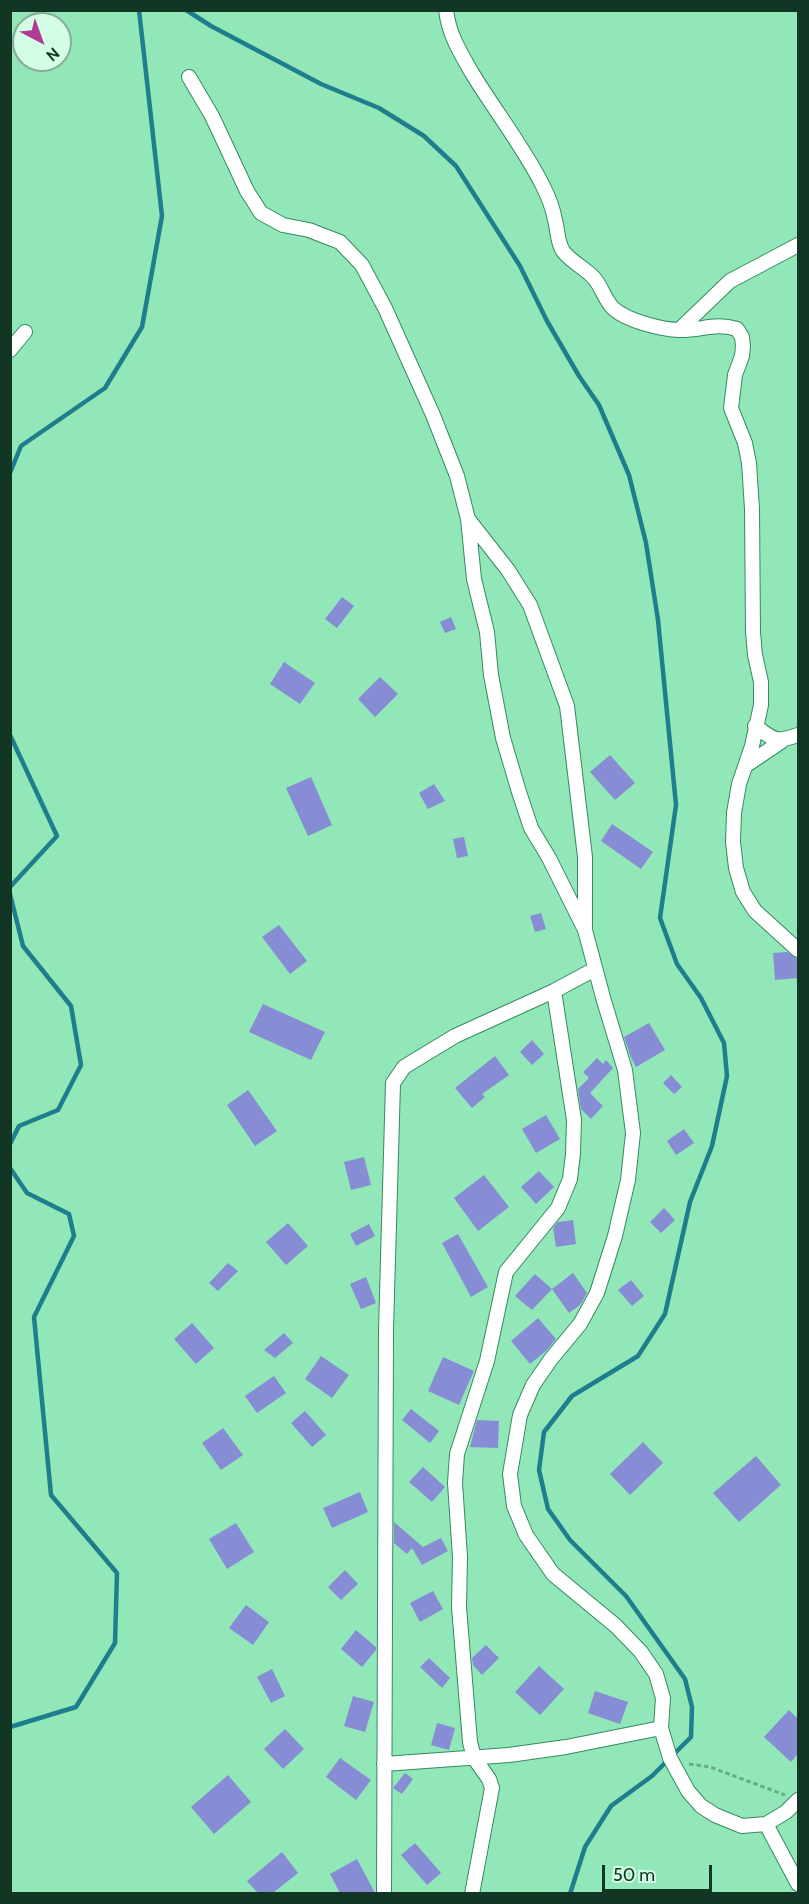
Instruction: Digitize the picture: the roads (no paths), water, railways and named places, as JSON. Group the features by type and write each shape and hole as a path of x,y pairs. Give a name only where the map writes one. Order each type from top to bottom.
{"street":[{"path":"446,10 448,25 458,47 544,188 555,218 559,243 564,253 594,278 614,309 638,322 679,330 716,325 726,326 737,329 742,337 742,356 735,375 730,408 745,443 749,463 753,632 761,682 760,705 752,746 744,766 734,813 733,842 736,868 744,892 755,911 798,950"},
{"path":"189,77 212,116 247,191 261,213 283,225 309,230 340,242 362,265 385,308 434,415 456,476 468,519 474,579 487,632 491,675 506,749 531,828 549,858 585,930 625,1070 633,1133 628,1180 615,1236 597,1293 580,1324 533,1385 520,1415 510,1473 514,1506 526,1535 553,1574 616,1626 641,1652 656,1674 663,1698 662,1728 672,1761 688,1791 701,1806 715,1815 742,1826 766,1824 786,1812 793,1798"},
{"path":"679,330 730,281 798,245"},
{"path":"10,350 25,332"},
{"path":"468,519 508,570 530,605 567,706 585,857 585,930"},
{"path":"755,726 776,740 782,741"},
{"path":"744,766 782,741 798,735"},
{"path":"384,1893 386,1330 393,1083 404,1067 447,1041 554,991 595,969"},
{"path":"472,1893 492,1788 483,1769 474,1758 471,1742 459,1607 460,1557 455,1483 457,1454 487,1360 506,1272 558,1208 570,1179 574,1120 554,991"},
{"path":"384,1764 509,1755 566,1747 662,1728"},
{"path":"766,1824 798,1884"}],"waterway":[{"path":"10,473 21,446 105,388 142,327 162,216 139,10"},
{"path":"186,10 211,26 321,84 379,108 424,136 456,166 520,266 547,321 599,405 629,475 646,543 658,620 676,805 660,918 677,964 701,998 724,1043 727,1076 712,1146 690,1202 665,1314 638,1356 572,1396 544,1432 539,1470 548,1509 570,1540 626,1596 685,1679 692,1707 691,1737 652,1776 611,1806 585,1847 570,1894"},
{"path":"10,735 57,836 10,887"},
{"path":"10,894 23,946 71,1006 81,1065 58,1110 19,1126 10,1144"},
{"path":"10,1168 27,1193 69,1214 74,1236 34,1317 51,1495 117,1573 115,1643 76,1707 10,1727"}]}
